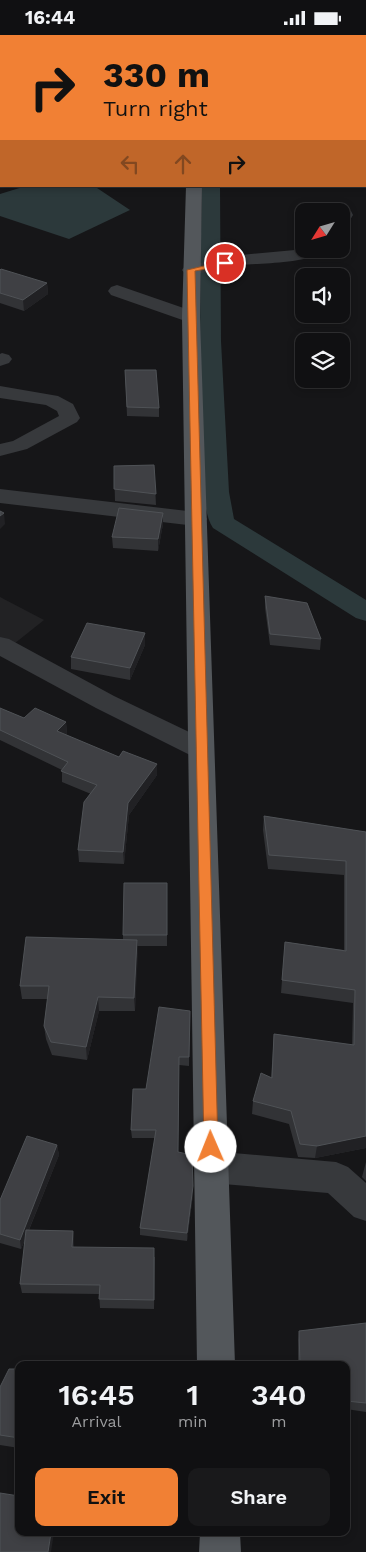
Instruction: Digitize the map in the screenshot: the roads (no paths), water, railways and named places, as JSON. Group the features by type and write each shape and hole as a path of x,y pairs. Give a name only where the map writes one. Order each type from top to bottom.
{"main road":[{"path":"194,187 191,317 216,1361"},
{"path":"220,1536 220,1552"}],"street":[{"path":"192,270 241,260 295,255"},
{"path":"117,291 191,317"},
{"path":"0,392 51,400 66,408 70,418 20,445 0,450"},
{"path":"0,496 196,519"},
{"path":"0,645 105,702 202,749"},
{"path":"211,1167 336,1177 366,1205"}],"waterway":[{"path":"211,187 210,341 216,492 222,523 366,612"}]}
